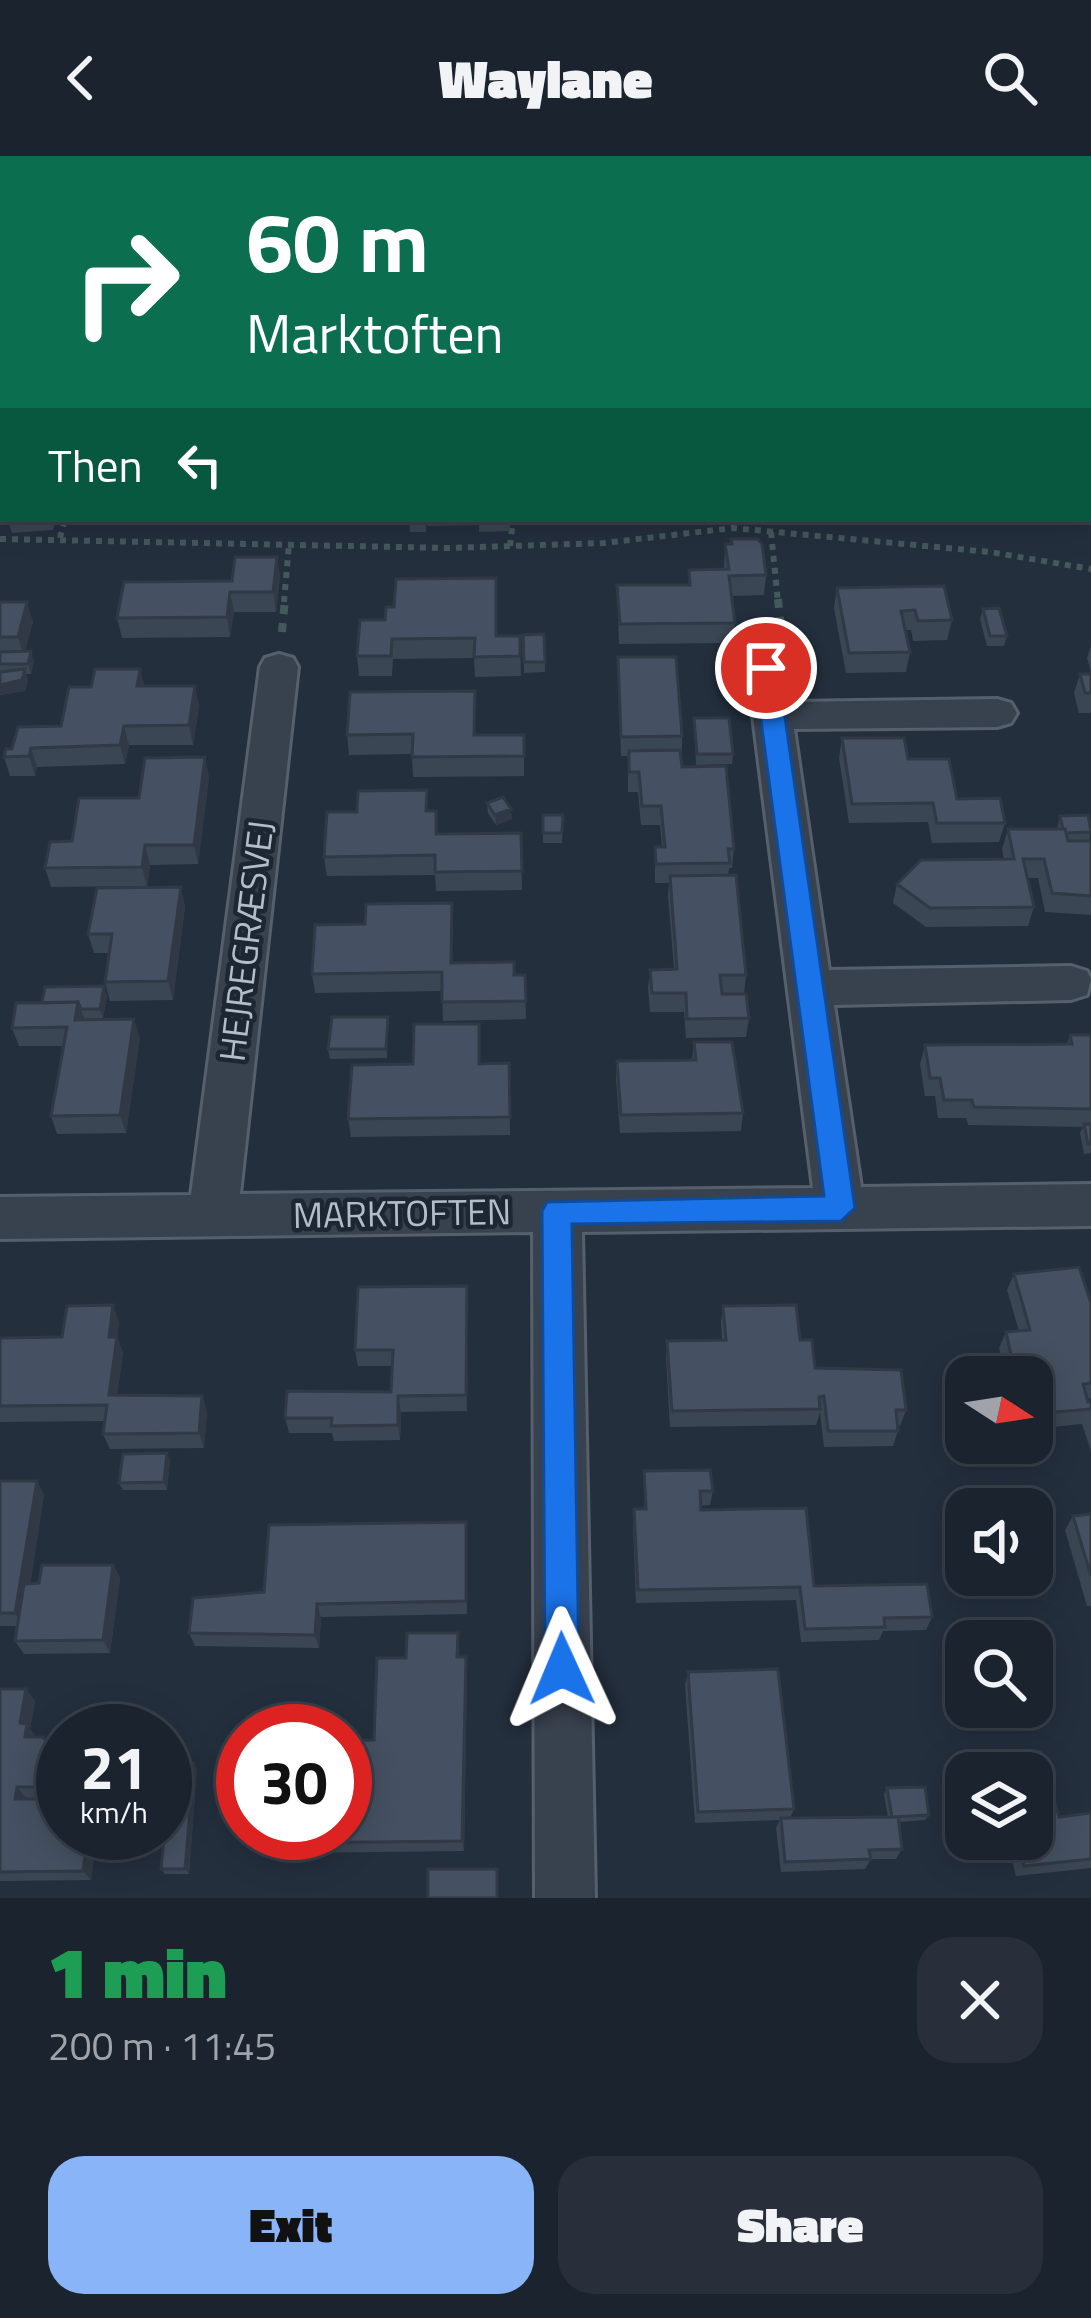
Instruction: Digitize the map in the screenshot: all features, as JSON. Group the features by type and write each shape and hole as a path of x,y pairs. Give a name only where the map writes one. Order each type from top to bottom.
{"street":[{"name":"HEJREGRÆSVEJ","path":"213,1216 279,667"},
{"path":"766,668 841,1208"},
{"path":"772,716 997,712"},
{"path":"810,988 1071,983"},
{"name":"MARKTOFTEN","path":"0,1218 1091,1205"},
{"path":"557,1211 565,1898"}],"path":[{"path":"60,538 64,522"},
{"path":"510,546 513,522"},
{"path":"0,539 510,546 734,528 991,551 1091,569"},
{"path":"766,668 784,655 771,532"},
{"path":"279,667 289,544"}],"building":[{"path":"731,539 758,539 766,575 729,576 735,623 620,624 617,585 690,585 689,570 729,569 725,544 732,544"},
{"path":"235,557 277,557 273,592 230,592 227,617 117,618 124,582 232,581"},
{"path":"496,578 496,636 520,636 520,656 474,657 475,638 392,639 391,656 357,656 360,620 385,620 386,607 394,607 396,579"},
{"path":"944,586 952,620 918,621 915,610 901,611 910,652 849,653 837,588"},
{"path":"0,602 27,602 18,637 0,637"},
{"path":"999,608 1007,636 990,636 983,609"},
{"path":"544,634 545,662 524,662 523,635"},
{"path":"31,651 28,664 0,664 0,652"},
{"path":"618,657 676,657 682,736 621,737"},
{"path":"25,669 22,680 0,685 0,672"},
{"path":"95,669 140,669 137,686 195,686 189,725 124,726 120,745 31,748 29,756 4,757 6,749 12,749 18,727 61,726 69,687 91,687"},
{"path":"1080,674 1091,674 1091,693 1085,693"},
{"path":"475,691 474,735 524,735 524,756 412,757 413,734 347,735 350,692"},
{"path":"694,718 729,718 733,754 697,754"},
{"path":"842,738 904,738 908,759 949,759 957,799 1000,798 1005,823 937,823 933,803 852,804"},
{"path":"680,750 682,767 726,766 734,849 728,849 730,863 656,864 655,847 665,847 661,806 642,806 639,772 629,772 629,751"},
{"path":"205,757 194,845 145,845 142,867 45,868 50,842 72,841 79,798 139,798 145,758"},
{"path":"427,790 426,811 436,811 436,834 521,833 522,871 435,872 435,855 324,857 327,812 357,812 358,791"},
{"path":"503,797 511,809 495,815 487,803"},
{"path":"543,815 563,815 562,833 543,833"},
{"path":"1088,815 1091,832 1066,833 1063,829 1060,816"},
{"path":"1008,829 1065,829 1068,841 1091,841 1091,896 1052,893 1044,859 1023,859 1034,907 930,908 897,884 921,860 1014,859"},
{"path":"736,875 746,975 720,975 722,994 746,994 749,1018 687,1019 686,993 652,993 650,970 677,969 670,876"},
{"path":"181,887 168,981 105,982 112,934 88,934 97,888"},
{"path":"452,903 451,963 514,962 514,975 525,975 526,1001 442,1002 442,972 312,974 315,925 365,924 366,904"},
{"path":"104,986 100,1009 81,1009 78,1002 42,1003 45,987"},
{"path":"78,1002 75,1020 134,1019 120,1115 51,1116 67,1027 12,1028 16,1003"},
{"path":"332,1017 388,1017 386,1049 328,1049"},
{"path":"414,1024 479,1024 479,1064 509,1063 510,1117 348,1119 352,1065 413,1064"},
{"path":"1070,1035 1091,1035 1091,1109 974,1107 972,1100 944,1100 940,1078 930,1078 925,1045 1072,1044"},
{"path":"694,1042 732,1042 743,1113 621,1115 617,1061 696,1060"},
{"path":"1084,1124 1091,1124 1091,1144 1088,1144"},
{"path":"1079,1267 1091,1303 1091,1383 1083,1384 1091,1409 1053,1412 1053,1356 1011,1356 1006,1332 1030,1330 1014,1274"},
{"path":"467,1286 466,1395 398,1396 398,1425 331,1426 332,1418 285,1418 287,1391 391,1392 393,1350 355,1350 358,1287"},
{"path":"113,1305 109,1337 117,1337 109,1395 202,1396 199,1433 103,1434 107,1405 0,1406 0,1338 62,1337 67,1306"},
{"path":"796,1305 800,1340 812,1340 815,1368 901,1370 906,1410 896,1410 898,1431 828,1431 824,1396 819,1397 820,1409 672,1411 667,1341 726,1340 723,1306"},
{"path":"167,1453 164,1482 119,1483 123,1454"},
{"path":"710,1470 713,1491 700,1491 701,1510 806,1508 814,1586 927,1584 932,1617 884,1618 885,1627 805,1629 800,1587 638,1590 634,1509 646,1509 644,1471"},
{"path":"0,1481 37,1481 15,1613 0,1613"},
{"path":"1091,1514 1091,1576 1073,1516"},
{"path":"466,1522 466,1601 317,1604 315,1635 189,1633 193,1598 264,1592 269,1525"},
{"path":"42,1565 113,1565 103,1640 15,1641 24,1584 39,1583"},
{"path":"407,1633 458,1633 457,1657 466,1657 462,1841 372,1842 377,1658 406,1658"},
{"path":"778,1669 794,1809 698,1812 688,1672"},
{"path":"0,1689 26,1689 20,1723 27,1724 25,1737 36,1737 36,1786 17,1787 15,1799 36,1799 36,1860 84,1860 83,1871 0,1872"},
{"path":"925,1787 929,1815 892,1817 887,1788"},
{"path":"1053,1795 1059,1817 1091,1813 1091,1859 1024,1866 1022,1860 1053,1860"},
{"path":"898,1817 902,1849 869,1850 871,1859 785,1862 781,1818"},
{"path":"162,1860 186,1860 185,1869 161,1869"},
{"path":"428,1869 497,1869 497,1898 428,1898"}],"route":[{"path":"562,1669 557,1211 841,1208 766,668"}]}
